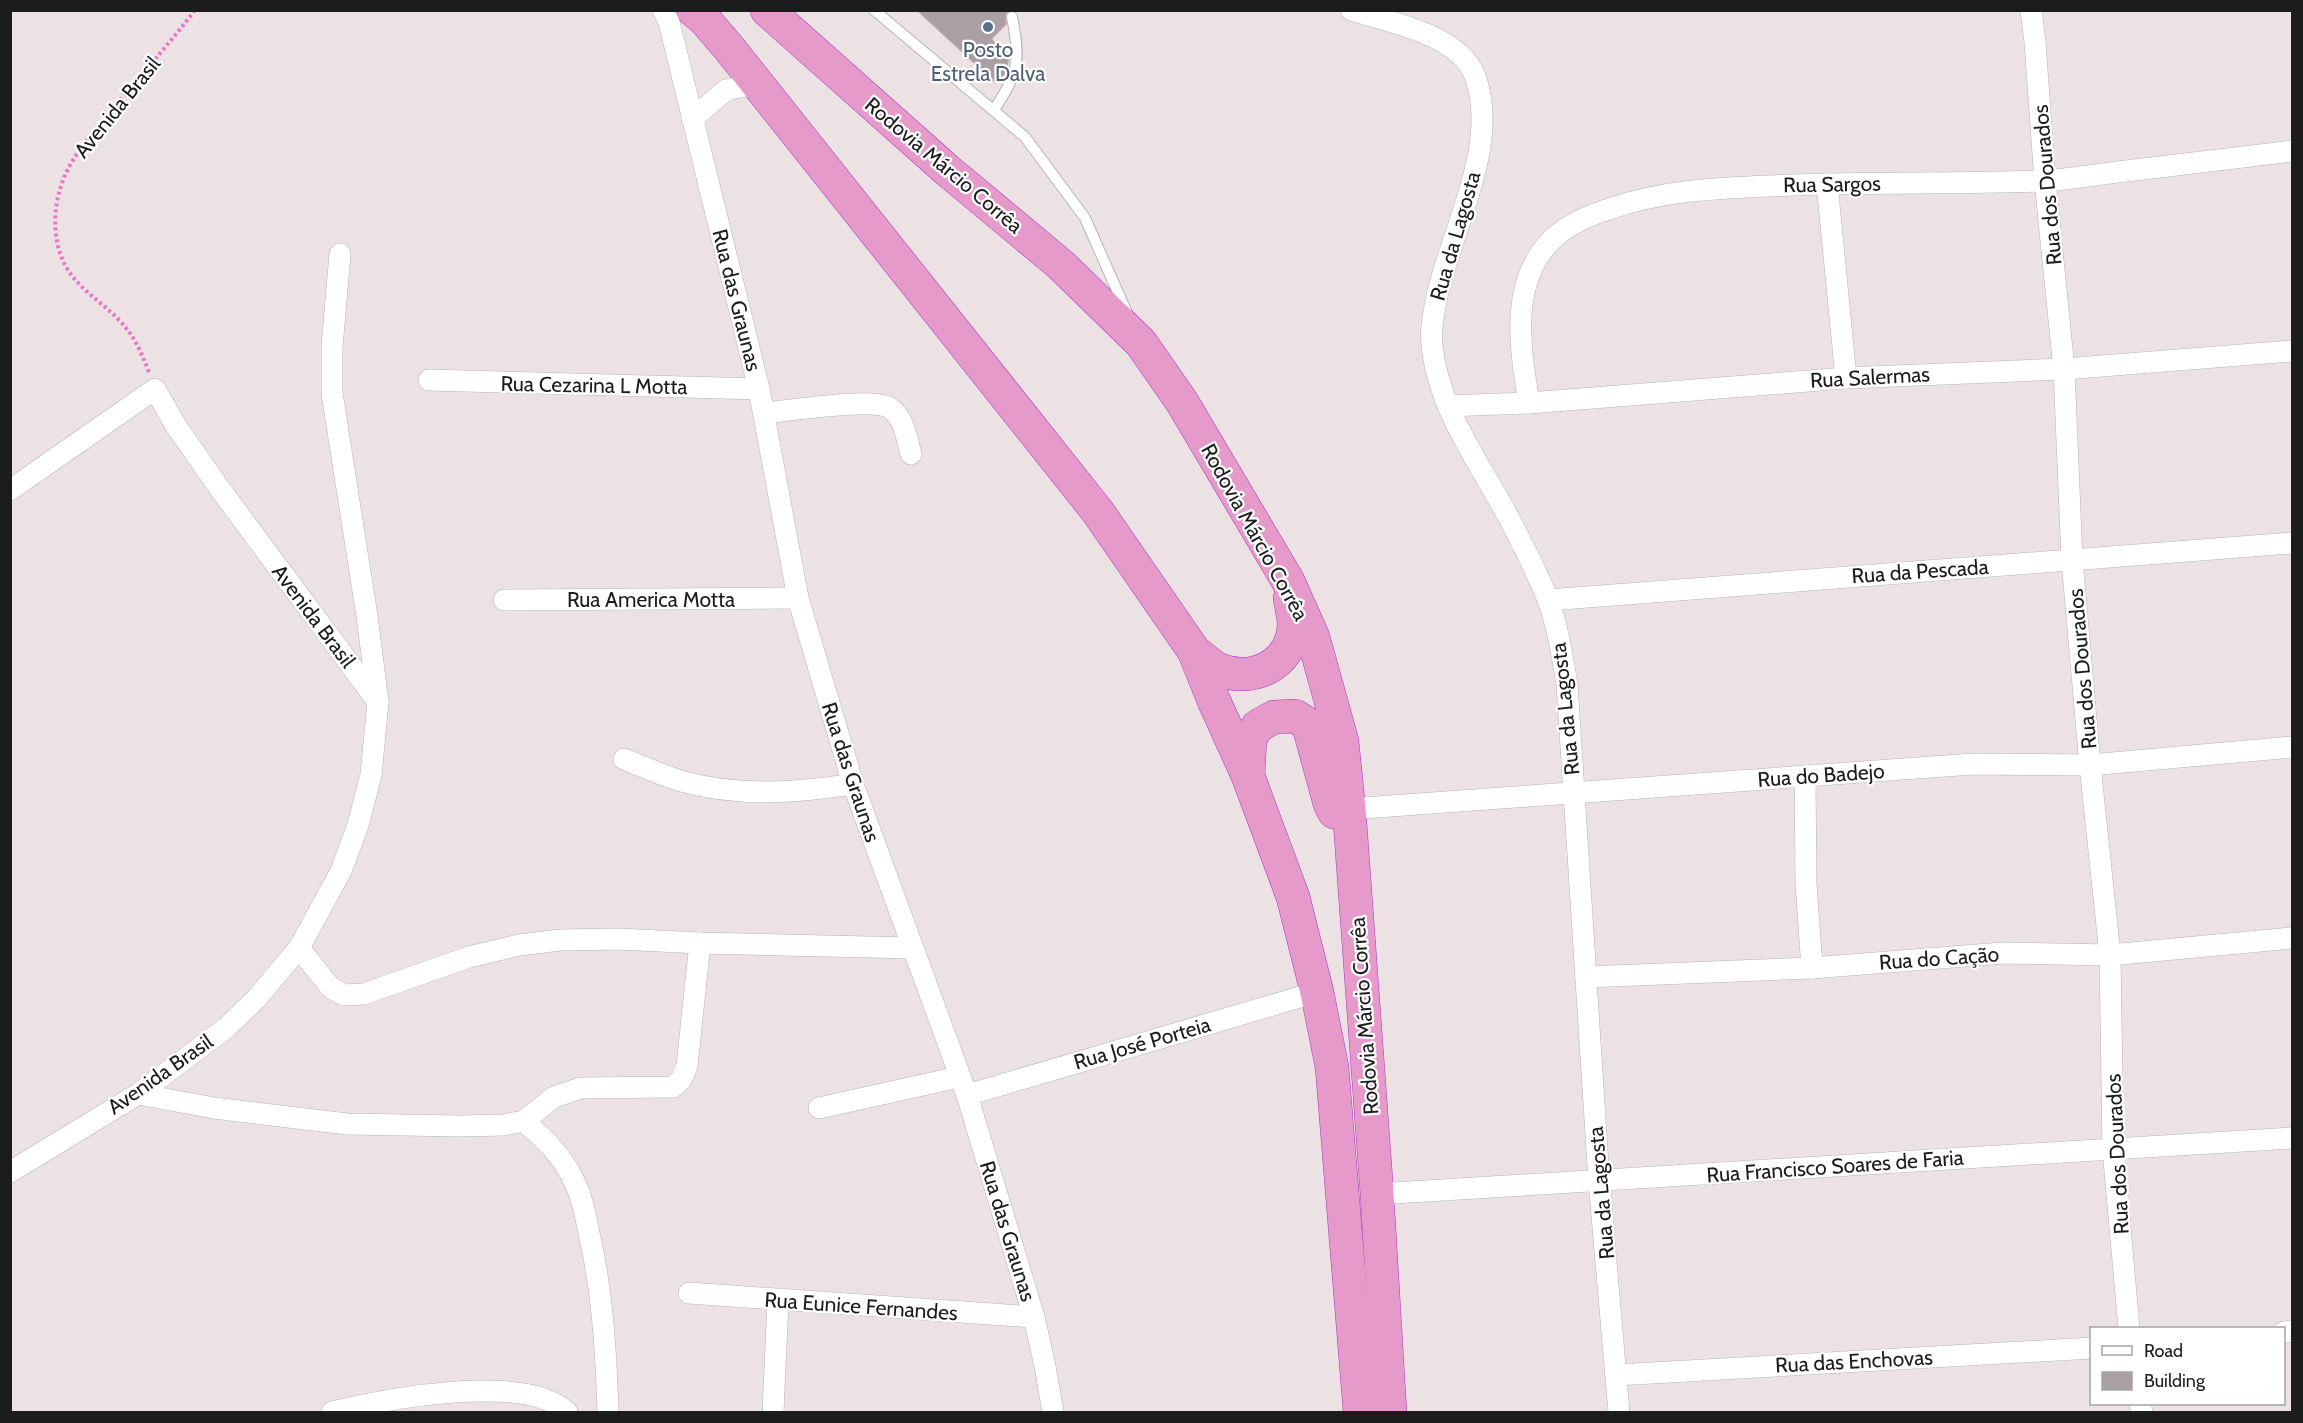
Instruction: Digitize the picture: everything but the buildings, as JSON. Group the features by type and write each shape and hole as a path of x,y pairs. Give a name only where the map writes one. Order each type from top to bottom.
{"highway":[{"name":"Rodovia Márcio Corrêa","path":"693,10 705,20 760,87 1098,512 1194,651 1248,776 1293,897 1317,992 1332,1067 1360,1413"},
{"name":"Rodovia Márcio Corrêa","path":"767,10 947,170 1061,265 1141,343 1182,402 1288,581 1313,637 1342,741 1349,809 1377,1194 1390,1413"},
{"path":"1194,651 1217,669 1238,675 1258,673 1277,663 1289,645 1294,625 1288,581"},
{"path":"1248,776 1250,738 1258,726 1274,717 1295,716 1308,724 1314,737 1330,804 1352,845"}],"street":[{"name":"Rua das Graunas","path":"663,10 669,22 759,389 798,598 853,784 963,1086 1034,1317 1053,1413"},
{"name":"Rua da Lagosta","path":"1351,10 1417,30 1445,43 1462,56 1474,74 1481,101 1478,157 1441,278 1433,316 1432,346 1448,406 1513,524 1548,600 1567,684 1599,1181 1618,1413"},
{"name":"Rua dos Dourados","path":"2031,10 2038,65 2045,181 2064,369 2072,560 2110,955 2113,1149 2129,1327"},
{"path":"692,118 726,90 745,86 760,87"},
{"name":"Rua Sargos","path":"1529,403 1521,354 1520,322 1523,297 1530,272 1540,253 1556,236 1586,217 1642,198 1703,189 1827,184 2045,181 2292,151"},
{"path":"1827,184 1846,378"},
{"path":"340,254 332,347 332,393 368,616 378,702"},
{"name":"Rua Salermas","path":"1448,406 1529,403 1846,378 2064,369 2292,351"},
{"name":"Rua Cezarina L Motta","path":"429,380 759,389"},
{"path":"10,490 155,390"},
{"name":"Avenida Brasil","path":"10,1172 138,1094 226,1028 256,999 299,948 341,871 358,825 371,775 378,702 220,489 176,426 155,390"},
{"path":"764,413 857,404 883,405 890,408 900,419 911,454"},
{"name":"Rua da Pescada","path":"1548,600 2292,543"},
{"name":"Rua America Motta","path":"504,600 798,598"},
{"name":"Rua do Badejo","path":"1349,809 1973,764 2090,765 2292,747"},
{"path":"624,759 681,781 716,788 759,792 803,792 853,784"},
{"path":"1805,776 1806,883 1812,968"},
{"name":"Rua do Cação","path":"1586,977 1812,968 2003,953 2110,955 2292,938"},
{"path":"299,948 332,988 338,992 354,995 385,988 469,957 519,945 560,940 620,939 912,948"},
{"path":"138,1094 214,1108 347,1124 460,1126 503,1125 524,1121 554,1096 568,1090 600,1087 673,1087 681,1080 687,1066 700,943"},
{"name":"Rua José Porteia","path":"819,1108 963,1086 1317,992"},
{"path":"524,1121 554,1148 573,1179 584,1205 596,1264 605,1335 608,1413"},
{"name":"Rua Francisco Soares de Faria","path":"1377,1194 2292,1138"},
{"name":"Rua Eunice Fernandes","path":"689,1293 778,1301 1034,1317"},
{"path":"773,1413 778,1301"},
{"name":"Rua das Enchovas","path":"1616,1375 2090,1348"},
{"path":"332,1413 397,1399 460,1391 522,1393 546,1398 567,1413"}],"lane":[{"path":"875,11 1025,137 1085,218 1141,343"},
{"path":"993,110 1010,86 1015,70 1017,58 1012,17"}],"path":[{"name":"Avenida Brasil","path":"155,390 138,345 130,332 118,318 79,285 65,265 58,245 56,212 61,188 73,161 96,129 195,10"}],"place":[{"name":"Posto Estrela Dalva","path":"988,27"}]}
